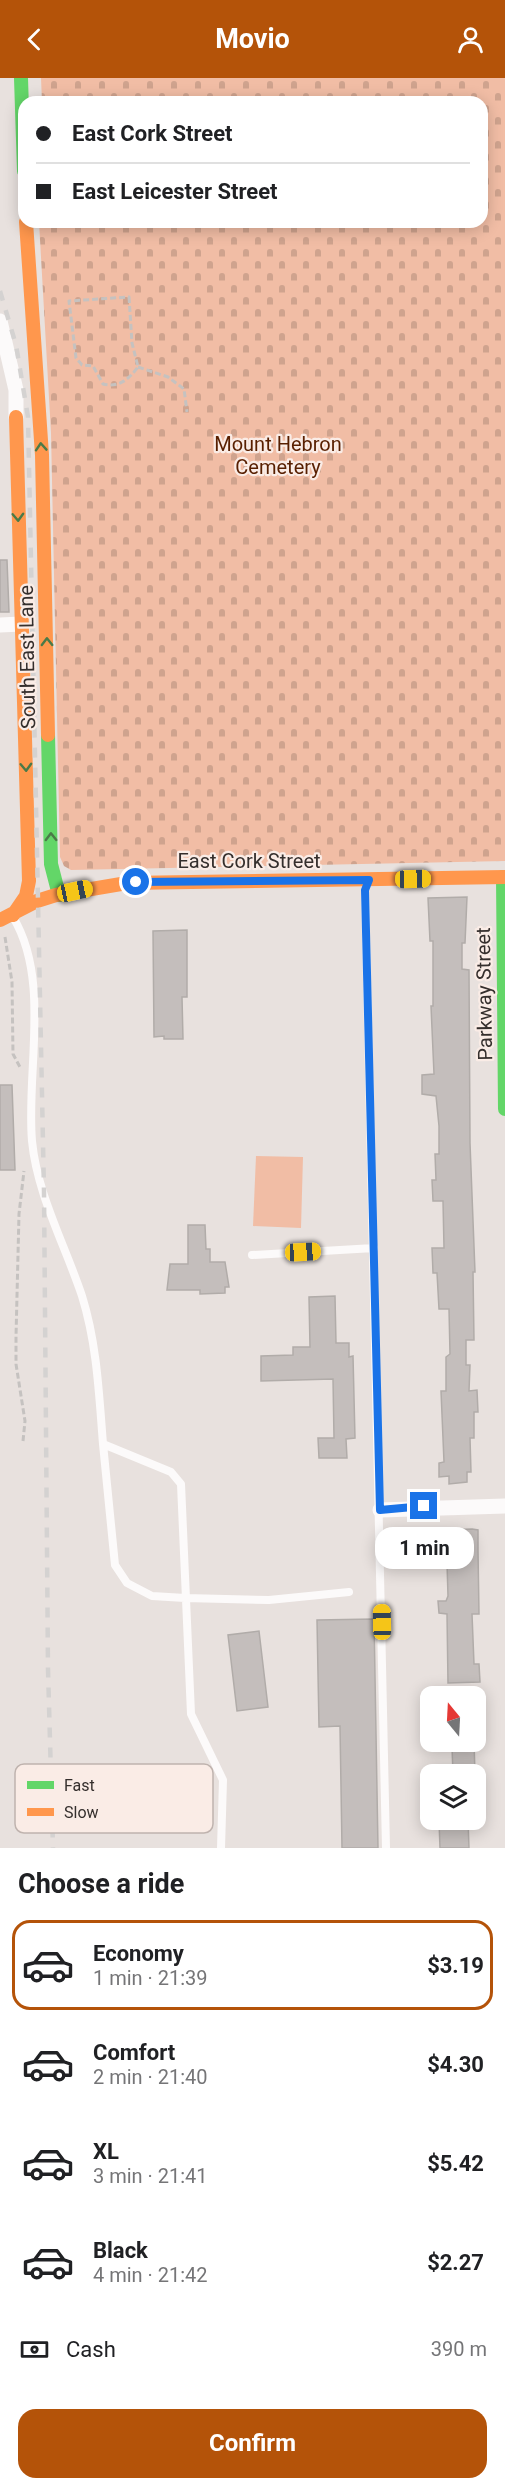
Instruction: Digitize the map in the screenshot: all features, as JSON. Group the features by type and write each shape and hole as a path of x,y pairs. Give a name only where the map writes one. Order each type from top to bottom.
{"street":[{"path":"21,78 22,96"},
{"name":"South East Lane","path":"26,228 39,417 51,864 59,895"},
{"path":"0,321 14,380 16,417"},
{"path":"0,417 39,417"},
{"name":"South East Lane","path":"5,922 26,896 29,881 16,417"},
{"path":"0,625 21,624"},
{"name":"East Cork Street","path":"5,922 39,900 111,884 504,877"},
{"name":"Parkway Street","path":"504,877 505,1109"},
{"path":"380,1510 505,1506"}],"lane":[{"path":"369,880 365,890 386,1848"},
{"path":"5,922 20,929 33,979 34,1076 31,1108 37,1173 82,1297 93,1338 115,1565 120,1576 127,1583 152,1596 269,1600 349,1592"},
{"path":"252,1256 374,1248"},
{"path":"104,1444 171,1472 182,1484 191,1714 222,1780 221,1848"}],"path":[{"path":"129,297 132,343 138,367 120,384 111,386 103,384 93,366 82,365 76,358 69,301 129,297"},
{"path":"138,367 168,377 184,389 187,412"},
{"path":"5,922 12,982 13,1054 24,1076"},
{"path":"23,1441 25,1421 19,1388 15,1337 19,1214 24,1164"}],"green space":[{"name":"Mount Hebron Cemetery","path":"41,78 505,78 505,861 71,870 64,866 60,857 51,433 39,228 488,228 488,96 42,96"},
{"path":"256,1156 303,1157 301,1228 253,1226"}],"building":[{"path":"0,560 7,560 9,612 0,612"},
{"path":"467,897 465,943 462,943 462,969 469,970 470,1143 475,1272 473,1272 474,1340 466,1340 466,1365 470,1365 469,1391 477,1390 478,1412 474,1412 474,1438 470,1438 471,1472 467,1472 467,1482 449,1484 449,1476 439,1477 439,1463 444,1462 441,1391 446,1391 446,1357 450,1354 449,1309 439,1309 437,1273 433,1273 432,1248 444,1248 443,1201 433,1201 432,1180 436,1180 435,1154 439,1154 439,1126 436,1096 422,1094 422,1075 434,1074 431,1006 433,1006 433,941 430,941 428,898"},
{"path":"187,930 187,997 182,997 183,1039 154,1037 153,931"},
{"path":"0,1085 12,1085 15,1170 0,1170"},
{"path":"188,1225 205,1225 206,1249 210,1249 210,1262 225,1262 229,1287 225,1287 225,1293 200,1294 200,1290 167,1290 170,1264 188,1264"},
{"path":"335,1296 336,1343 349,1343 349,1357 353,1356 355,1438 346,1439 347,1458 319,1458 318,1438 334,1438 333,1379 261,1381 261,1356 293,1355 293,1347 310,1347 309,1297"},
{"path":"446,1530 478,1530 479,1614 472,1614 474,1664 479,1664 480,1682 448,1683 447,1614 439,1613 438,1601 446,1601 448,1596"},
{"path":"374,1619 378,1848 342,1848 340,1726 319,1727 317,1620"},
{"path":"259,1631 268,1707 237,1711 228,1635"},
{"path":"452,1752 474,1752 475,1764 453,1764"},
{"path":"439,1830 468,1830 469,1848 440,1848"}],"railway":[{"path":"0,291 16,345 28,417 44,1191 51,1764"},
{"path":"53,1833 53,1848"}],"traffic: fast":[{"path":"21,78 22,96"},
{"path":"48,735 51,864 59,895"},
{"path":"503,877 505,1109"}],"traffic: slow":[{"path":"26,228 42,455 48,735"},
{"path":"13,915 26,896 29,881 16,417"},
{"path":"0,920 37,901 56,895 127,883 505,877"}],"route":[{"path":"136,882 369,880 365,890 380,1510 424,1506"}]}
